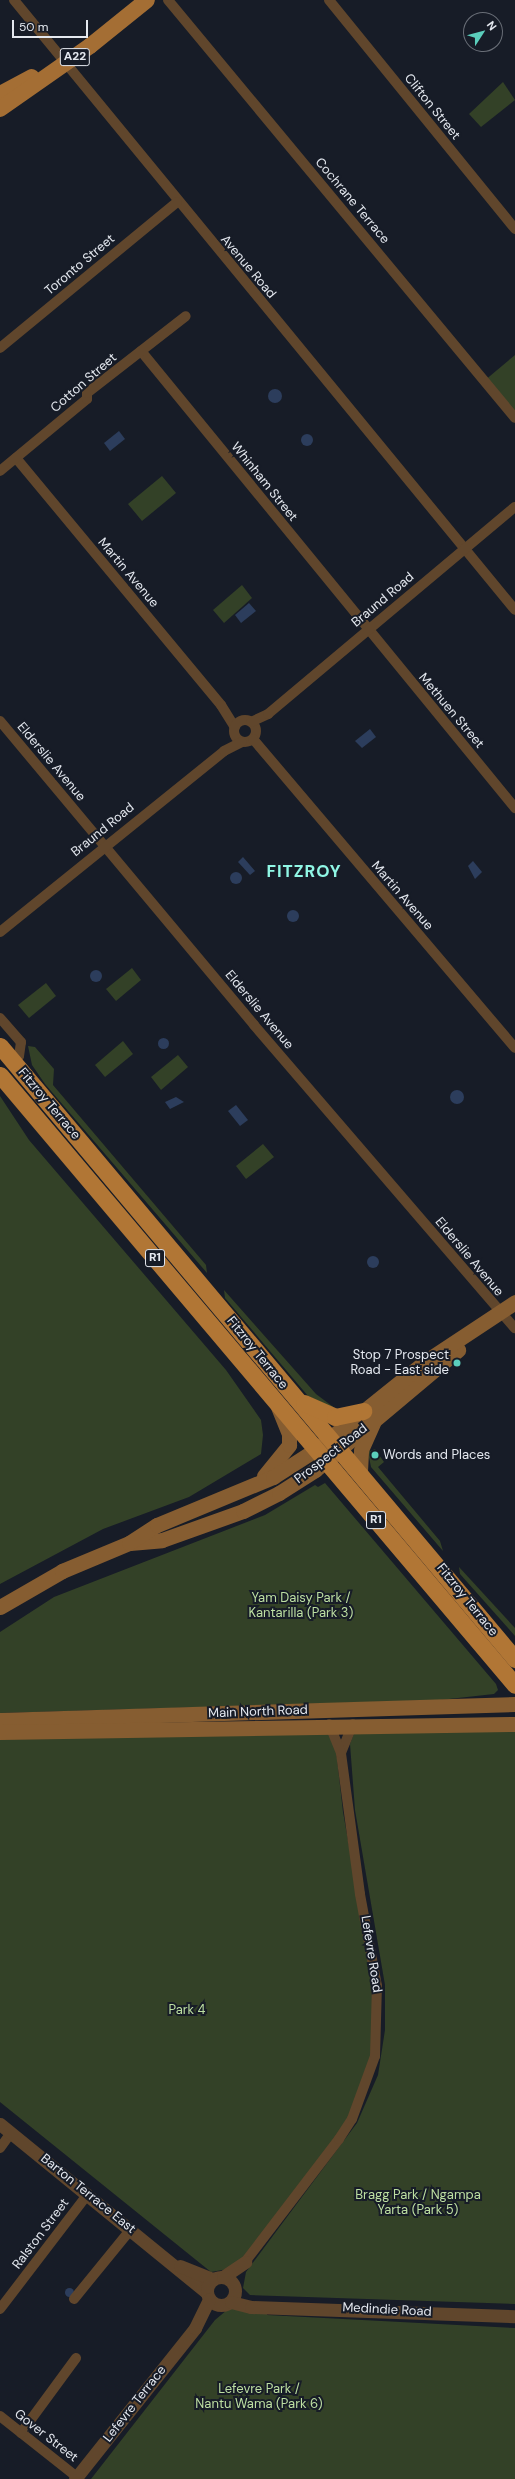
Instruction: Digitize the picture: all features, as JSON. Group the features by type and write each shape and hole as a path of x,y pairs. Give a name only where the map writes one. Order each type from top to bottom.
{"highway":[{"name":"Fitzroy Terrace","path":"0,1046 295,1398 360,1471 441,1567 515,1659"},
{"path":"13,1061 12,1075 35,1102 44,1128"},
{"name":"Fitzroy Terrace","path":"0,1075 135,1236 202,1313 320,1456 427,1579 515,1685"},
{"path":"79,1140 93,1169 141,1225 135,1236"},
{"path":"202,1313 204,1288"},
{"path":"295,1398 335,1417 369,1415"},
{"path":"427,1579 441,1567"},
{"path":"498,1638 515,1651"}],"main road":[{"name":"A22","path":"0,94 63,60 130,0"},
{"name":"A22","path":"0,109 63,60 147,0"},
{"name":"Prospect Road","path":"129,1543 162,1540 243,1511 279,1493 369,1415 426,1361 486,1325 515,1302"},
{"path":"252,1488 276,1465 289,1445 289,1434 278,1406"},
{"path":"360,1471 361,1450 369,1415"},
{"name":"Prospect Road","path":"0,1607 72,1566 129,1543 157,1525 252,1488 320,1456"},
{"name":"Main North Road","path":"0,1720 515,1704"},
{"name":"Main North Road","path":"0,1732 329,1724 515,1724"}],"street":[{"name":"Avenue Road","path":"14,0 177,202 515,610"},
{"name":"Cochrane Terrace","path":"168,0 515,418"},
{"name":"Clifton Street","path":"329,0 515,229"},
{"name":"Toronto Street","path":"0,348 177,202"},
{"name":"Cotton Street","path":"0,471 141,351 186,316"},
{"name":"Whinham Street","path":"141,351 367,630"},
{"name":"Martin Avenue","path":"16,458 221,704 249,733 269,761 515,1048"},
{"name":"Braund Road","path":"0,932 103,845 249,733 268,714 515,507"},
{"name":"Methuen Street","path":"367,630 515,808"},
{"name":"Martin Avenue","path":"221,704 234,730 249,733"},
{"name":"Elderslie Avenue","path":"0,720 103,845 501,1314 515,1328"},
{"name":"Braund Road","path":"224,751 234,730 249,733"},
{"path":"0,1018 21,1042 19,1056 13,1061"},
{"name":"Lefevre Road","path":"221,2291 339,2139 356,2108 375,2056 377,1986 360,1894 341,1753 329,1724"},
{"path":"341,1753 353,1724"},
{"name":"Barton Terrace East","path":"0,2124 175,2264 221,2291"},
{"path":"0,2148 12,2133"},
{"name":"Ralston Street","path":"0,2309 88,2194"},
{"path":"74,2299 131,2229"},
{"name":"Medindie Road","path":"221,2291 251,2307 259,2304 515,2316"},
{"name":"Lefevre Terrace","path":"76,2478 195,2328 221,2291"},
{"path":"21,2433 76,2358"},
{"name":"Gover Street","path":"0,2416 76,2478"}],"green space":[{"path":"503,82 515,100 481,127 469,114"},
{"path":"515,355 515,418 484,381"},
{"path":"162,476 176,493 142,521 128,504"},
{"path":"242,585 252,598 224,623 213,610"},
{"path":"132,968 141,980 116,1001 106,989"},
{"path":"46,983 56,996 29,1018 18,1005"},
{"path":"123,1041 133,1054 105,1077 95,1065"},
{"path":"28,1046 35,1047 54,1069 53,1085 206,1265 207,1273 45,1084 32,1065"},
{"path":"178,1055 188,1067 161,1090 151,1077"},
{"path":"0,1096 29,1140 226,1370 261,1420 263,1435 261,1454 189,1497 103,1529 0,1584"},
{"path":"263,1144 274,1157 246,1179 236,1166"},
{"path":"224,1290 316,1394 336,1409 308,1396 225,1298"},
{"path":"375,1449 384,1462 378,1467 440,1541 443,1551 371,1467 368,1452"},
{"name":"Yam Daisy Park / Kantarilla (Park 3)","path":"325,1483 496,1684 498,1690 494,1694 440,1700 0,1713 0,1632 54,1597 265,1515 315,1485 318,1487"},
{"path":"459,1567 515,1628 515,1636 460,1574"},
{"name":"Bragg Park / Ngampa Yarta (Park 5)","path":"515,1729 515,2304 250,2295 243,2288 246,2272 357,2123 378,2075 385,2030 385,1985 355,1810 350,1744 355,1731"},
{"name":"Park 4","path":"334,1732 343,1812 374,1987 373,2055 351,2118 244,2260 228,2269 211,2272 0,2102 0,1736"},
{"name":"Lefevre Park / Nantu Wama (Park 6)","path":"233,2305 267,2311 267,2315 515,2328 515,2479 91,2479 215,2320"}],"water":[{"path":"272,389 278,389 282,393 282,399 278,403 272,403 268,399 268,393"},
{"path":"119,431 125,439 110,451 104,443"},
{"path":"305,434 309,434 313,440 309,446 305,446 301,442 301,438"},
{"path":"249,603 256,611 241,623 235,615"},
{"path":"370,729 376,737 362,748 355,741"},
{"path":"243,857 255,871 250,875 238,862"},
{"path":"473,861 482,872 475,879 468,866"},
{"path":"236,872 240,874 242,878 240,882 236,884 232,882 230,878 232,874"},
{"path":"291,910 295,910 299,916 295,922 291,922 287,918 287,914"},
{"path":"96,970 100,972 102,976 100,980 96,982 92,980 90,976 92,972"},
{"path":"161,1038 165,1038 167,1039 167,1047 161,1048 158,1045 158,1041"},
{"path":"454,1090 460,1090 464,1094 464,1100 460,1104 454,1104 450,1100 450,1094"},
{"path":"176,1097 184,1102 170,1109 165,1102"},
{"path":"236,1105 248,1120 240,1126 228,1111"},
{"path":"373,1256 377,1258 379,1262 377,1266 373,1268 369,1266 367,1262 369,1258"},
{"path":"69,2287 74,2292 69,2297 64,2292"}],"place":[{"name":"Stop 7 Prospect Road - East side","path":"457,1363"},
{"name":"Words and Places","path":"375,1455"}],"district":[{"name":"FITZROY","path":"304,872"}]}
